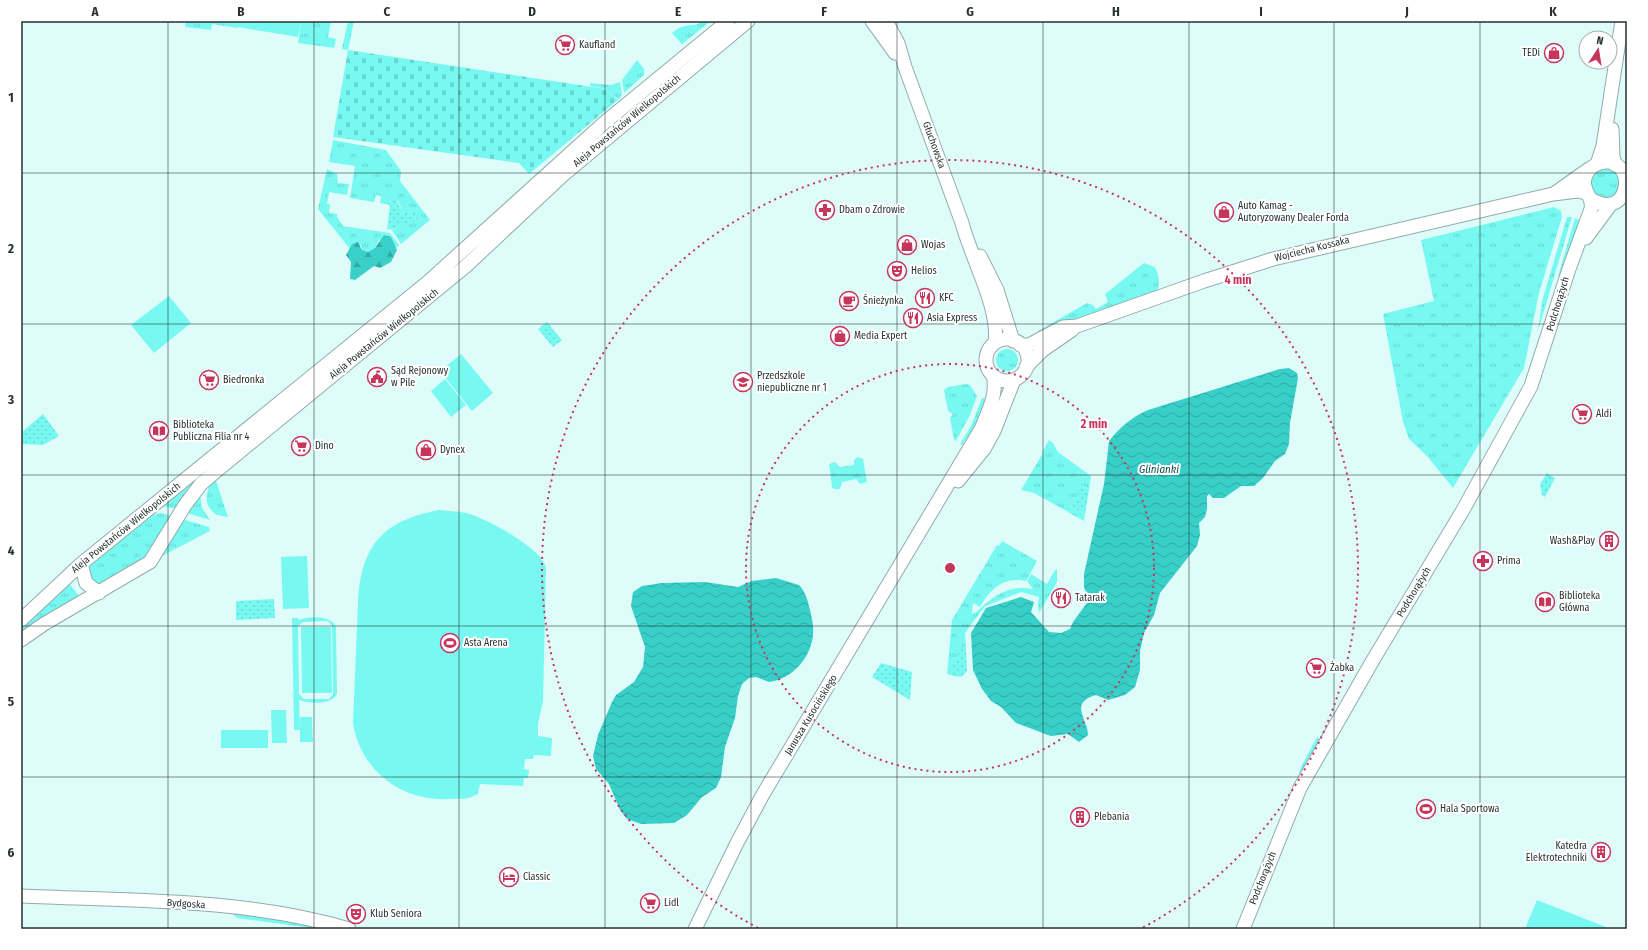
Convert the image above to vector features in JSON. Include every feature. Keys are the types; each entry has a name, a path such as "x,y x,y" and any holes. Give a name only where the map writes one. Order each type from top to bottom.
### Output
{"street":[{"name":"Aleja Powstańców Wielkopolskich","path":"21,620 81,564 428,282 604,123 728,21"},
{"name":"Aleja Powstańców Wielkopolskich","path":"21,640 44,624 150,562 184,505 202,484 215,472 466,266 563,175 748,21"},
{"name":"Głuchowska","path":"872,21 886,38 905,68"},
{"name":"Głuchowska","path":"886,21 898,43 905,68 962,223 968,245 989,297 995,323 995,343"},
{"path":"1611,100 1613,156 1621,168 1626,181 1626,188 1617,201 1611,204 1604,204 1589,196 1584,180 1594,166 1603,146 1622,21"},
{"path":"1594,166 1606,162 1621,168"},
{"name":"Wojciecha Kossaka","path":"1553,194 1594,166"},
{"name":"Wojciecha Kossaka","path":"1026,367 1043,350 1077,326 1197,283 1273,259 1553,194 1578,191 1589,196"},
{"name":"Podchorążych","path":"1242,929 1300,788 1526,398 1537,371 1569,269 1591,210 1589,196"},
{"name":"Podchorążych","path":"1576,252 1611,204"},
{"name":"Głuchowska","path":"962,223 997,290 1017,343"},
{"name":"Wojciecha Kossaka","path":"1017,343 1029,345 1063,327 1077,326"},
{"path":"1002,340 1017,343 1026,352 1026,367 1023,373 1014,380 1003,380 989,372 986,360 989,349 995,343 1002,340"},
{"name":"Janusza Kusocińskiego","path":"695,929 762,796 970,447 987,415 996,385 993,375"},
{"name":"Janusza Kusocińskiego","path":"936,506 984,449 1003,413 1014,380"},
{"path":"81,564 86,583 99,593"},
{"name":"Bydgoska","path":"21,896 183,903 230,907 298,916 349,929"}],"green space":[{"path":"186,21 238,21 237,28 212,24 211,30 185,27"},
{"path":"238,21 301,21 298,37 237,27"},
{"path":"301,21 331,21 328,37 336,39 334,48 298,43"},
{"path":"348,21 354,21 348,50 342,49"},
{"path":"703,21 711,21 682,44 672,33 681,27 695,25"},
{"path":"348,50 606,89 618,100 529,174 519,163 333,137"},
{"path":"637,60 644,69 644,75 624,93 622,80"},
{"path":"620,82 622,94 619,100 606,89 590,86 590,83 611,85"},
{"path":"333,140 386,150 401,171 400,181 430,220 401,244 392,230 395,230 397,224 415,210 403,213 398,201 390,201 390,205 380,203 381,196 376,195 374,202 350,198 355,166 329,162"},
{"path":"1605,168 1611,169 1619,177 1619,189 1611,197 1605,198 1599,197 1591,189 1590,183 1591,177 1599,169"},
{"path":"327,169 337,174 338,183 349,184 347,195 329,192 327,204 330,204 329,213 337,214 337,217 343,226 390,233 399,245 396,248 379,240 375,248 368,252 362,250 361,245 351,246 350,249 318,209"},
{"path":"391,197 395,197 403,213 415,210 419,216 414,222 402,225 400,222 395,230 387,229"},
{"path":"1554,207 1561,211 1562,217 1539,293 1524,368 1453,488 1427,456 1409,439 1403,422 1383,314 1434,301 1421,240"},
{"path":"1567,217 1572,217 1538,331 1542,301"},
{"path":"1575,218 1583,222 1557,280"},
{"path":"384,235 391,237 397,250 391,262 380,268 374,266 355,280 350,279 351,262 346,255 352,244 358,242 362,250 368,252 375,248"},
{"path":"1144,263 1155,267 1159,283 1156,293 1097,315 1061,323 1038,335 1038,331 1087,303 1093,305 1096,309 1108,302 1105,294"},
{"path":"169,296 191,323 154,353 131,325"},
{"path":"547,322 562,340 553,347 538,329"},
{"path":"1007,349 1015,352 1018,360 1015,368 1007,371 999,368 996,360 999,352"},
{"path":"461,354 493,393 472,411 440,371"},
{"path":"445,379 466,405 451,417 431,391"},
{"path":"966,384 970,385 977,396 970,415 956,441 954,440 950,418 953,414 948,411 944,390 948,387"},
{"path":"982,398 988,399 979,421 962,445 960,444 971,426"},
{"path":"43,414 59,436 43,445 22,444 23,431"},
{"path":"1049,440 1053,443 1058,452 1091,476 1089,490 1083,486 1071,507 1085,514 1084,521 1034,493 1021,490"},
{"path":"858,457 863,459 867,482 860,484 856,479 842,482 840,489 834,489 832,487 829,464 835,462 840,467 854,465 854,460"},
{"path":"208,467 210,470 177,509 162,506"},
{"path":"1547,473 1555,478 1545,497 1542,495 1540,484"},
{"path":"215,478 228,517 217,515 212,511 207,502 207,492"},
{"path":"1082,486 1089,490 1085,514 1071,507"},
{"path":"200,493 202,508 210,520 187,513"},
{"name":"Asta Arena","path":"439,510 466,513 499,527 523,542 534,551 542,559 546,567 543,701 538,724 538,736 552,738 551,756 534,755 533,759 525,759 524,769 529,770 528,778 524,778 523,786 480,784 478,794 463,799 432,799 415,795 400,789 386,780 364,755 357,740 353,723 358,601 360,581 364,564 379,538 390,529 403,521"},
{"path":"160,513 173,516 142,561 128,572 100,585 93,583 88,566 148,516"},
{"path":"182,519 209,527 210,531 158,558"},
{"path":"1002,541 1037,561 1026,581 1011,580 998,585 988,595 980,607 973,603 972,614 999,594 1021,588 1033,589 1027,581 1031,574 1047,584 1057,569 1057,582 1039,613 1039,597 1021,592 985,606 965,633 966,650 960,650 951,672 960,676 947,674 952,620 997,545 999,546"},
{"path":"307,556 309,608 283,609 281,557"},
{"path":"68,582 80,597 21,634 21,626"},
{"path":"274,599 275,618 236,620 236,601"},
{"path":"314,617 325,618 334,623 336,627 337,694 334,698 320,703 299,700 300,730 294,730 292,618 298,618 299,620","holes":["327,621 332,627 333,694 329,699 304,699 299,694 298,626 303,622"]},
{"path":"301,627 331,627 332,693 302,693"},
{"path":"960,649 966,650 967,671 962,677 950,673"},
{"path":"881,663 912,672 910,700 872,677"},
{"path":"271,710 286,710 287,743 272,743"},
{"path":"300,717 312,717 313,742 300,742"},
{"path":"221,730 268,730 268,748 221,748"},
{"path":"1317,737 1321,740 1297,781 1301,767"},
{"path":"1537,900 1611,929 1525,929"},
{"path":"233,913 272,917 312,925 312,928 237,918"}],"water":[{"name":"Glinianki","path":"1289,368 1297,373 1298,378 1290,423 1289,444 1285,454 1275,461 1263,478 1254,486 1241,486 1224,498 1213,498 1209,494 1207,496 1207,509 1205,517 1199,523 1200,535 1197,546 1160,593 1154,615 1144,633 1140,651 1140,670 1135,687 1125,695 1108,700 1096,695 1083,702 1081,707 1088,735 1079,742 1068,734 1051,736 1016,723 1001,707 991,701 982,689 973,670 971,633 986,608 1021,597 1034,602 1031,612 1049,632 1061,633 1070,629 1073,622 1089,600 1084,587 1084,574 1104,484 1109,441 1117,431 1127,423 1148,410 1280,369"},
{"path":"776,578 799,585 806,597 813,626 809,652 799,666 785,677 769,682 756,677 749,678 742,684 738,696 735,718 725,747 721,777 716,788 702,797 687,815 674,823 641,824 627,819 620,810 609,784 596,769 593,756 598,735 612,702 616,695 634,682 643,667 645,647 631,606 633,592 642,586 662,583 705,582 738,587 752,581"}],"place":[{"name":"Kaufland","path":"565,45"},
{"name":"TEDi","path":"1554,53"},
{"name":"Dbam o Zdrowie","path":"825,210"},
{"name":"Auto Kamag - Autoryzowany Dealer Forda","path":"1224,212"},
{"name":"Wojas","path":"907,245"},
{"name":"Helios","path":"897,271"},
{"name":"KFC","path":"925,298"},
{"name":"Śnieżynka","path":"849,301"},
{"name":"Asia Express","path":"913,318"},
{"name":"Media Expert","path":"840,336"},
{"name":"Sąd Rejonowy w Pile","path":"377,377"},
{"name":"Biedronka","path":"209,380"},
{"name":"Przedszkole niepubliczne nr 1","path":"743,382"},
{"name":"Aldi","path":"1582,414"},
{"name":"Biblioteka Publiczna Filia nr 4","path":"159,431"},
{"name":"Dino","path":"301,446"},
{"name":"Dynex","path":"426,450"},
{"name":"Wash&Play","path":"1609,541"},
{"name":"Prima","path":"1483,561"},
{"name":"Tatarak","path":"1061,598"},
{"name":"Biblioteka Główna","path":"1545,602"},
{"name":"Asta Arena","path":"450,643"},
{"name":"Żabka","path":"1316,668"},
{"name":"Hala Sportowa","path":"1426,809"},
{"name":"Plebania","path":"1080,817"},
{"name":"Katedra Elektrotechniki","path":"1601,852"},
{"name":"Classic","path":"509,877"},
{"name":"Lidl","path":"650,903"},
{"name":"Klub Seniora","path":"356,914"}]}
